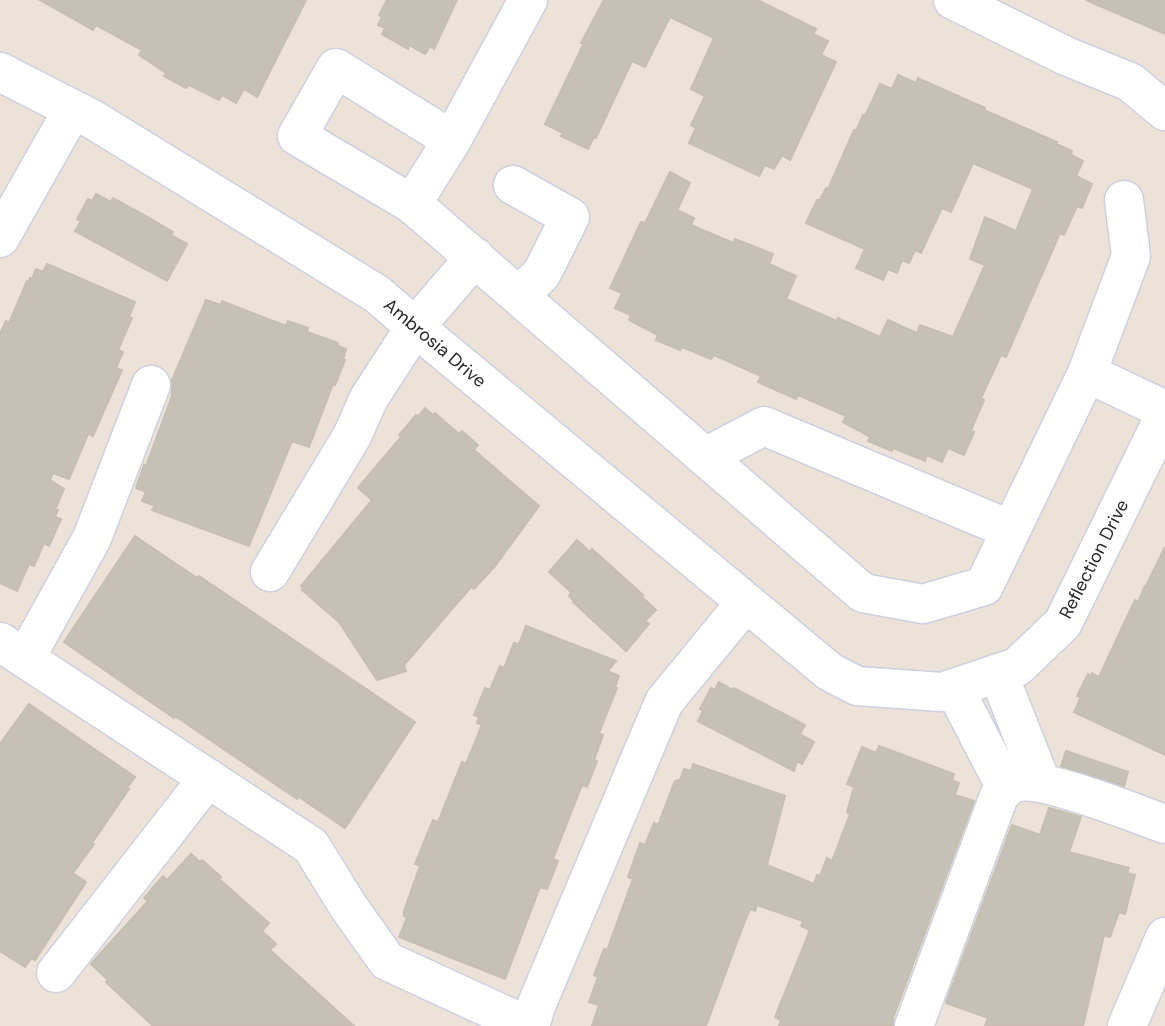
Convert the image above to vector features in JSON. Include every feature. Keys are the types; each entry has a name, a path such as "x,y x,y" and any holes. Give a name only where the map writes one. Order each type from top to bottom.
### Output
{"street":[{"path":"412,204 452,140 528,0"},
{"path":"953,0 1066,57 1130,82 1165,111"},
{"path":"452,140 336,68 297,135 412,204 863,593 923,604 984,586 1087,373 1131,256 1124,200"},
{"name":"Ambrosia Drive","path":"0,72 73,109 377,294 830,672"},
{"path":"0,238 73,109"},
{"path":"513,186 570,217 542,272 519,296"},
{"path":"270,572 352,436 369,398 415,327 475,257"},
{"path":"1087,373 1165,413"},
{"path":"151,385 92,538 13,649 311,846 348,906 387,961 529,1026 664,702 746,602"},
{"name":"Reflection Drive","path":"830,672 857,686 942,692 1017,667 1063,624 1165,413"},
{"path":"705,457 764,426 1011,530"},
{"path":"998,673 1024,785"},
{"path":"954,688 1024,785 1165,824"},
{"path":"56,974 208,778"},
{"path":"914,1026 999,796 1024,785"},
{"path":"1128,1026 1165,937"}],"building":[{"path":"40,0 306,0 257,97 244,89 236,103 222,95 219,100 189,85 186,88 164,76 166,73 139,55 142,50 96,25 93,30"},
{"path":"387,0 457,0 434,49 430,46 425,54 409,45 408,49 382,34 385,28 378,25 382,17 379,15"},
{"path":"604,0 758,0 816,29 813,34 828,41 821,55 836,62 790,160 782,155 774,169 765,165 759,176 689,143 696,128 691,125 705,96 691,89 714,38 670,17 645,67 632,61 596,138 594,137 588,149 561,136 563,133 545,124 584,43 581,43"},
{"path":"1086,0 1165,0 1165,34"},
{"path":"898,75 916,83 918,78 1057,142 1056,144 1072,151 1071,155 1083,161 1076,176 1092,184 1082,208 1077,206 1064,235 1060,233 1006,357 1001,355 981,398 984,400 964,455 948,448 942,462 927,455 925,461 868,441 870,437 843,422 846,416 798,395 796,399 758,382 761,376 714,355 711,359 656,340 658,335 629,320 631,315 615,308 622,293 610,288 641,222 645,223 670,172 690,183 677,210 694,218 691,225 733,243 735,239 773,254 769,264 796,276 786,299 880,337 888,320 917,333 920,325 953,337 985,265 970,259 985,217 1016,231 1033,189 973,163 951,212 942,208 921,253 915,250 909,263 902,260 897,273 888,269 883,280 856,268 865,249 806,223 817,200 820,200 826,188 828,189 854,130 856,131 863,115 865,116 880,84 892,89"},
{"path":"96,194 111,202 113,198 146,216 187,244 167,281 75,231 81,221 77,219 88,199 92,201"},
{"path":"47,264 135,302 129,317 132,318 118,350 123,352 116,368 122,370 93,436 88,434 69,479 53,473 50,480 64,489 55,510 58,510 55,517 61,519 49,546 44,543 34,566 29,564 17,591 0,583 0,334 6,321 9,323 27,281 32,279 36,269 43,272"},
{"path":"206,300 221,305 222,301 286,326 288,321 308,328 307,332 338,343 338,346 346,349 345,360 309,447 292,441 249,546 152,510 155,506 142,501 146,492 136,488 172,396 172,380"},
{"path":"425,408 433,415 435,413 459,434 462,431 478,445 474,450 539,506 495,566 474,589 471,587 404,665 406,671 377,680 339,622 302,590 304,589 301,586 372,500 358,488 401,437 399,435"},
{"path":"135,536 415,722 345,828 299,797 297,799 175,716 174,718 64,642"},
{"path":"577,540 590,552 592,549 656,610 645,621 649,624 626,651 573,602 569,596 571,592 549,572"},
{"path":"1165,547 1165,755 1074,712 1081,697 1077,696 1088,674 1099,677 1135,600 1138,602"},
{"path":"526,626 616,661 608,671 619,676 599,733 603,735 594,760 597,761 587,787 582,785 553,859 558,861 547,889 540,887 505,979 399,937 407,918 404,911 420,866 415,864 433,820 438,822 462,762 466,764 482,725 477,723 479,717 474,715 485,688 490,690 500,666 504,668 514,643 519,644"},
{"path":"719,682 805,725 800,734 814,742 802,764 797,761 794,771 698,721 703,711 700,709 711,688 715,690"},
{"path":"29,704 135,777 73,873 86,882 35,960 32,958 25,967 0,951 0,744"},
{"path":"879,746 954,774 952,780 959,783 955,795 974,801 893,1018 893,1026 779,1026 781,1020 775,1017 810,930 801,926 803,921 757,905 755,911 750,909 706,1026 592,1026 599,1005 589,1002 598,977 594,975 604,949 607,950 633,879 628,877 640,843 645,845 654,823 658,825 675,781 680,780 684,769 691,771 693,764 785,796 767,865 814,884 827,858 832,861 850,814 847,812 854,787 847,784 862,747 876,753"},
{"path":"1066,751 1128,772 1124,786 1061,766"},
{"path":"1049,808 1081,817 1069,852 1129,868 1127,873 1135,875 1125,914 1119,912 1110,937 1104,935 1083,1026 985,1026 988,1018 946,1003 1012,825 1040,835"},
{"path":"191,854 200,862 202,860 221,877 219,879 269,923 262,931 276,944 270,950 354,1026 153,1026 106,982 108,980 91,964 148,901 144,898 163,876 167,880"}]}
